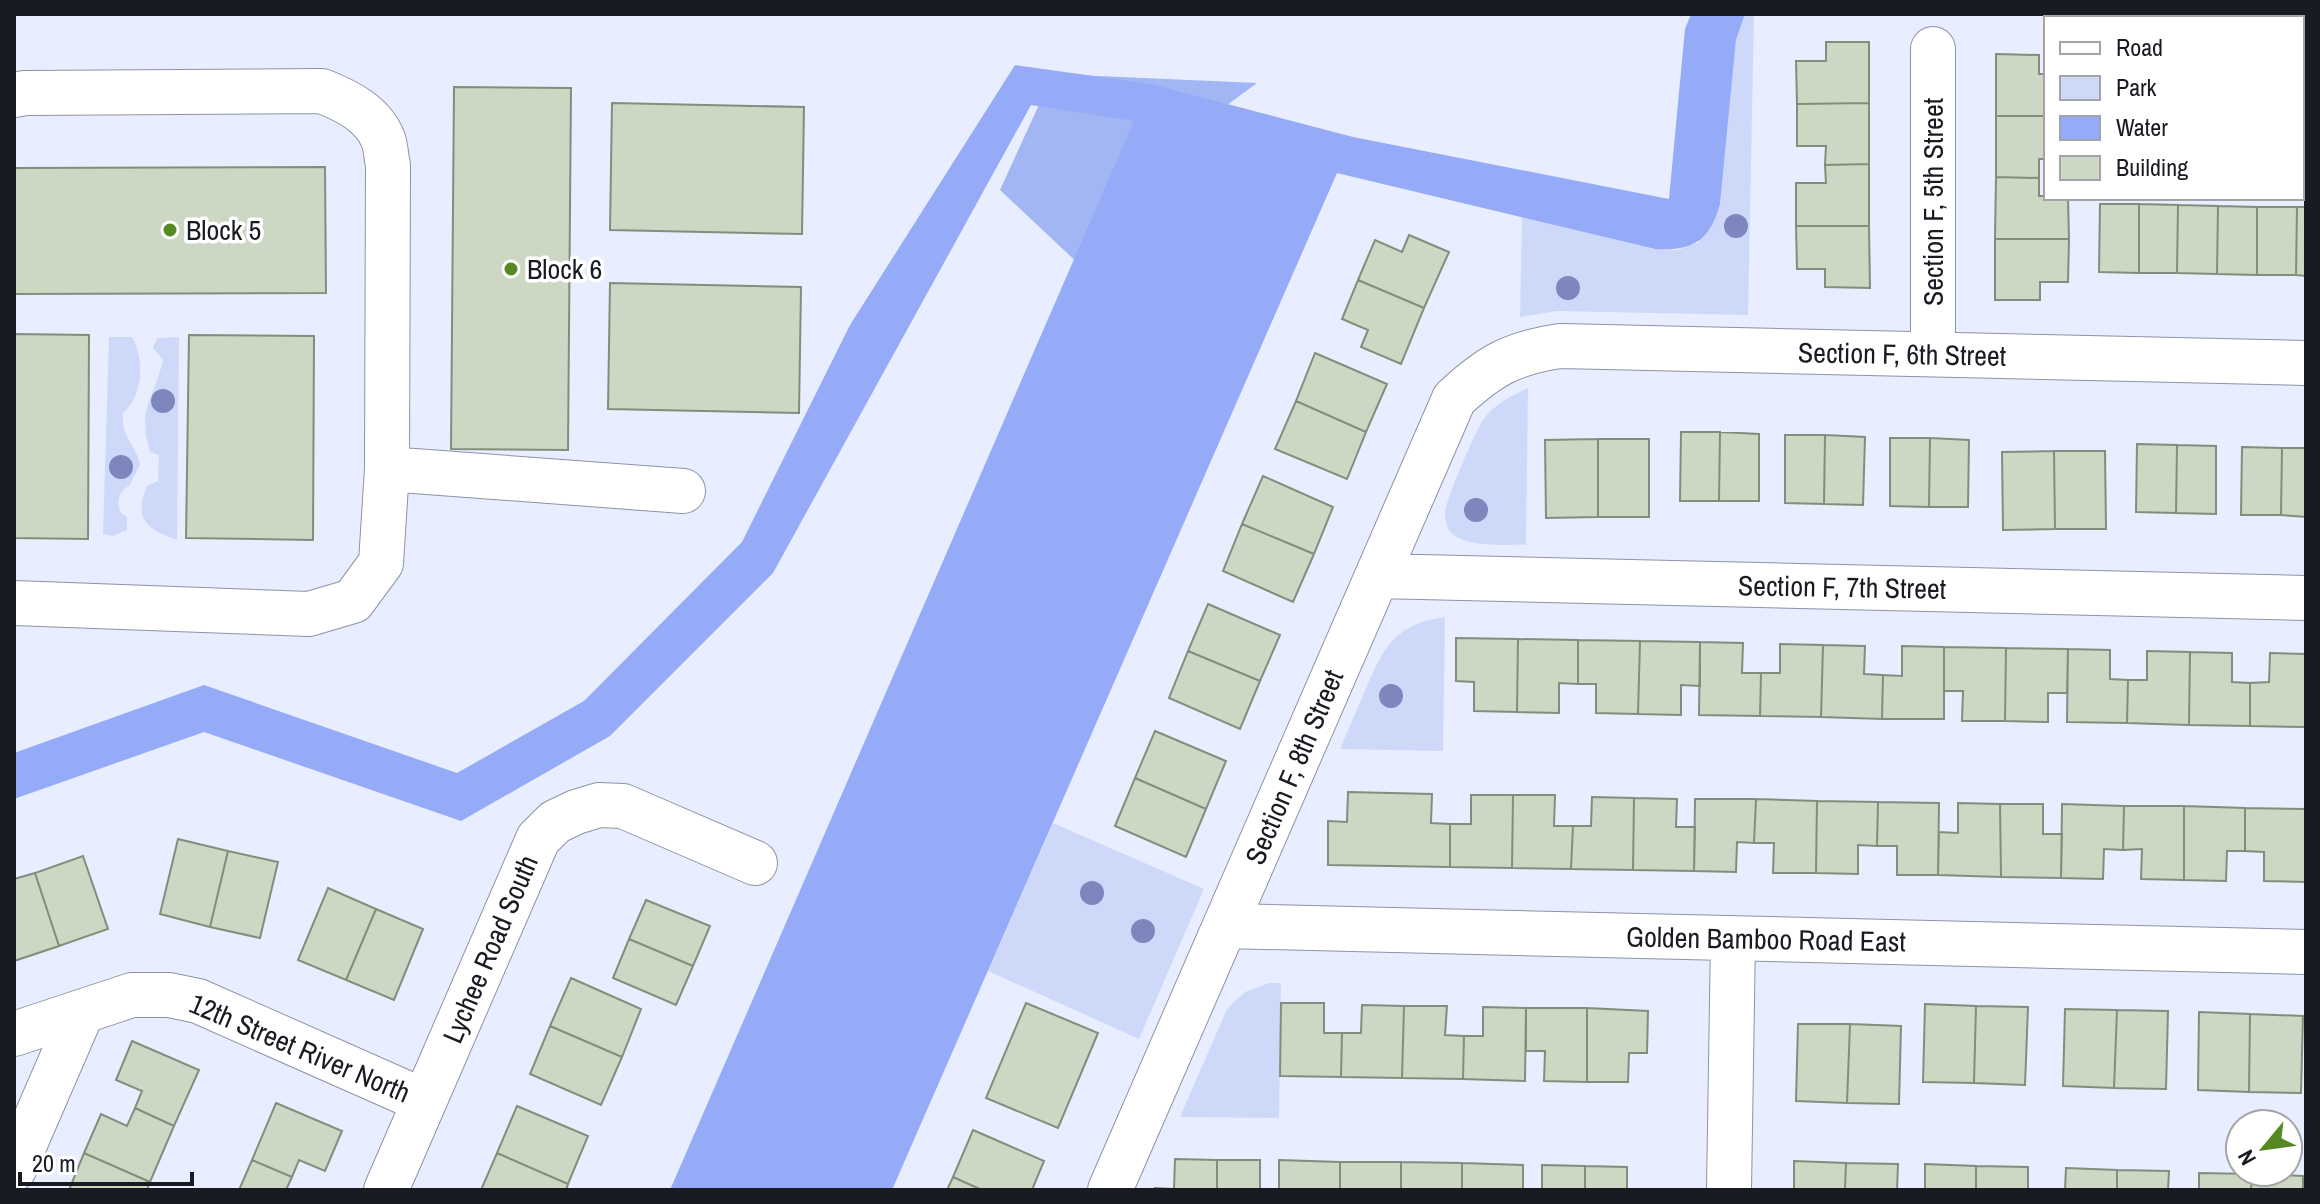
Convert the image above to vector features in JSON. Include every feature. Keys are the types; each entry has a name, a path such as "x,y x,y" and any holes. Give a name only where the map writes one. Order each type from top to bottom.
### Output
{"street":[{"name":"Section F, 5th Street","path":"1933,49 1933,354"},
{"path":"14,95 322,91 345,100 367,116 382,139 388,165 387,469 381,563 353,601 309,614 14,603"},
{"name":"Section F, 6th Street","path":"1501,362 1530,350 1560,346 2306,363"},
{"name":"Section F, 8th Street","path":"1110,1190 1454,399 1476,378 1501,362"},
{"path":"387,469 683,491"},
{"name":"Section F, 7th Street","path":"1377,576 2306,598"},
{"name":"Lychee Road South","path":"386,1190 538,839 555,822 599,805 623,806 755,863"},
{"name":"Golden Bamboo Road East","path":"1225,926 2306,952"},
{"path":"1729,1190 1733,938"},
{"name":"12th Street River North","path":"14,1034 132,995 169,995 198,1001 424,1101"},
{"path":"14,1169 82,1012"}],"green space":[{"path":"1745,14 1754,14 1748,315 1557,311 1520,317 1522,217 1654,249 1677,250 1698,243 1720,204 1736,40"},
{"path":"109,337 132,337 140,367 138,388 130,406 123,413 123,422 140,465 119,497 119,509 127,517 127,530 113,536 103,534"},
{"path":"179,337 177,540 151,527 142,515 142,507 147,486 158,481 159,455 150,452 145,425 148,404 163,360 153,348 157,338"},
{"path":"1528,388 1526,545 1474,543 1455,536 1449,530 1445,514 1479,427 1503,401"},
{"path":"1445,617 1443,751 1340,749 1387,648 1395,638 1415,625"},
{"path":"1053,823 1204,889 1139,1039 988,971"},
{"path":"1269,983 1281,983 1279,1118 1180,1117 1227,1009 1245,992"}],"shaded area":[{"path":"1053,74 1257,83 1165,151 1116,299 1000,190"}],"water":[{"path":"1691,14 1745,14 1736,40 1720,204 1711,227 1698,242 1680,248 1655,249 1337,173 892,1190 670,1190 1134,121 1031,105 773,573 610,736 461,821 204,732 14,799 14,753 204,685 457,773 584,701 742,542 850,325 1015,65 1151,84 1353,137 1669,199 1685,29"},
{"path":"2039,14 2287,16 2048,16"}],"building":[{"path":"1826,42 1869,42 1869,103 1797,104 1796,61 1826,61"},
{"path":"1996,54 2039,55 2039,74 2044,74 2044,116 1996,116"},
{"name":"Block 6","path":"454,87 571,88 568,450 451,449"},
{"name":"Block 6","path":"612,103 804,107 802,234 610,230"},
{"path":"1869,103 1869,164 1825,165 1826,146 1797,146 1797,104"},
{"path":"1996,116 2044,116 2044,159 2039,159 2039,178 1996,177"},
{"path":"1869,164 1869,226 1796,226 1796,183 1826,183 1825,165"},
{"name":"Block 5","path":"325,167 326,293 14,294 14,168"},
{"path":"1996,177 2039,178 2039,196 2044,196 2044,200 2068,200 2069,239 1995,239"},
{"path":"2100,204 2139,204 2139,273 2099,272"},
{"path":"2139,204 2178,205 2177,273 2139,273"},
{"path":"2178,205 2218,206 2217,274 2177,273"},
{"path":"2218,206 2257,207 2257,275 2217,274"},
{"path":"2257,207 2297,207 2296,275 2257,275"},
{"path":"2297,207 2306,207 2306,276 2296,275"},
{"path":"1796,226 1869,226 1870,288 1825,287 1825,269 1797,269"},
{"path":"1409,235 1449,252 1424,308 1358,280 1375,240 1402,252"},
{"path":"1995,239 2069,239 2068,282 2040,282 2040,300 1995,300"},
{"path":"1358,280 1424,308 1401,364 1361,347 1368,330 1342,319"},
{"name":"Block 6","path":"610,283 801,287 799,413 608,409"},
{"path":"14,334 89,335 88,539 14,538"},
{"path":"189,335 314,336 313,540 186,538"},
{"path":"1315,353 1387,384 1366,432 1296,401"},
{"path":"1296,401 1366,432 1347,479 1275,449"},
{"path":"1681,432 1720,432 1719,501 1680,501"},
{"path":"1720,432 1759,434 1759,501 1719,501"},
{"path":"1785,435 1825,435 1824,504 1785,503"},
{"path":"1825,435 1865,437 1863,505 1824,504"},
{"path":"1890,438 1930,438 1929,507 1890,506"},
{"path":"1930,438 1969,440 1968,507 1929,507"},
{"path":"1598,439 1649,439 1649,517 1598,517"},
{"path":"1598,439 1598,517 1546,518 1545,440"},
{"path":"2137,444 2177,445 2176,513 2136,512"},
{"path":"2177,445 2216,446 2216,514 2176,513"},
{"path":"2242,447 2282,448 2281,515 2241,515"},
{"path":"2282,448 2306,448 2306,517 2281,515"},
{"path":"2054,451 2105,451 2106,529 2055,529"},
{"path":"2054,451 2055,529 2003,530 2002,452"},
{"path":"1263,476 1333,507 1314,554 1242,524"},
{"path":"1242,524 1314,554 1293,602 1223,571"},
{"path":"1208,604 1280,635 1260,681 1188,651"},
{"path":"1456,638 1518,639 1517,712 1474,711 1474,682 1456,681"},
{"path":"1518,639 1578,640 1578,684 1559,683 1559,713 1517,712"},
{"path":"1578,640 1640,641 1638,714 1596,713 1596,684 1578,684"},
{"path":"1640,641 1700,642 1700,686 1681,685 1681,715 1638,714"},
{"path":"1700,642 1743,643 1742,673 1761,673 1760,716 1699,715"},
{"path":"1780,644 1823,645 1821,717 1760,716 1761,673 1780,673"},
{"path":"1823,645 1865,646 1864,674 1883,675 1882,719 1821,717"},
{"path":"1902,646 1944,647 1944,719 1882,719 1883,675 1902,676"},
{"path":"1944,647 2006,648 2005,721 1962,721 1963,691 1944,691"},
{"path":"2006,648 2068,649 2067,693 2048,693 2048,722 2005,721"},
{"path":"2068,649 2110,650 2110,679 2128,680 2127,723 2067,722"},
{"path":"1188,651 1260,681 1240,729 1169,698"},
{"path":"2147,651 2190,652 2189,725 2127,723 2128,680 2147,680"},
{"path":"2190,652 2232,653 2232,682 2250,683 2250,726 2189,725"},
{"path":"2270,653 2306,654 2306,727 2250,726 2250,683 2269,682"},
{"path":"1155,731 1226,761 1206,809 1135,778"},
{"path":"1135,778 1206,809 1186,857 1115,826"},
{"path":"1348,792 1432,794 1431,823 1450,824 1450,867 1328,865 1328,821 1347,822"},
{"path":"1471,795 1513,795 1512,868 1450,867 1450,824 1471,824"},
{"path":"1513,795 1555,795 1554,826 1573,826 1571,869 1512,868"},
{"path":"1592,797 1634,798 1633,870 1571,869 1573,826 1591,826"},
{"path":"1634,798 1677,799 1676,827 1695,827 1694,871 1633,870"},
{"path":"1695,799 1756,799 1754,843 1737,842 1736,872 1694,871"},
{"path":"1756,799 1817,801 1816,873 1773,873 1774,843 1754,843"},
{"path":"1817,801 1878,802 1877,846 1858,845 1858,874 1816,873"},
{"path":"1878,802 1939,803 1938,875 1897,875 1897,846 1877,846"},
{"path":"1958,803 2000,804 2001,877 1938,875 1939,832 1958,833"},
{"path":"2000,804 2043,804 2043,834 2062,834 2061,878 2001,877"},
{"path":"2062,804 2124,806 2123,850 2104,849 2103,879 2061,878"},
{"path":"2124,806 2184,806 2184,880 2141,879 2142,849 2123,850"},
{"path":"2184,806 2245,808 2245,851 2227,851 2226,881 2184,880"},
{"path":"2245,808 2306,809 2306,882 2264,881 2264,852 2245,851"},
{"path":"178,839 228,851 210,927 160,914"},
{"path":"228,851 278,862 260,938 210,927"},
{"path":"83,856 108,929 59,946 35,873"},
{"path":"35,873 59,946 14,961 14,879"},
{"path":"328,888 376,909 346,980 298,960"},
{"path":"646,900 710,926 693,966 629,939"},
{"path":"376,909 423,929 394,1000 346,980"},
{"path":"629,939 693,966 676,1005 613,978"},
{"path":"571,978 641,1009 622,1057 550,1026"},
{"path":"1026,1003 1098,1033 1058,1128 986,1098"},
{"path":"1281,1003 1324,1003 1324,1033 1342,1033 1341,1077 1280,1076"},
{"path":"1925,1004 1976,1006 1974,1083 1923,1082"},
{"path":"1362,1005 1404,1006 1402,1078 1341,1077 1342,1033 1361,1033"},
{"path":"1404,1006 1447,1006 1445,1035 1464,1036 1463,1079 1402,1078"},
{"path":"1976,1006 2028,1007 2025,1085 1974,1083"},
{"path":"1483,1007 1526,1008 1525,1081 1463,1079 1464,1036 1483,1036"},
{"path":"1526,1008 1587,1008 1587,1082 1544,1081 1545,1051 1526,1051"},
{"path":"1587,1008 1648,1011 1647,1053 1629,1053 1628,1082 1587,1082"},
{"path":"2065,1009 2117,1010 2114,1088 2063,1086"},
{"path":"2117,1010 2168,1011 2166,1089 2114,1088"},
{"path":"2199,1012 2250,1014 2249,1092 2198,1090"},
{"path":"2250,1014 2303,1016 2301,1093 2249,1092"},
{"path":"1798,1024 1850,1024 1847,1103 1796,1101"},
{"path":"1850,1024 1901,1026 1899,1104 1847,1103"},
{"path":"550,1026 622,1057 601,1105 530,1074"},
{"path":"132,1041 199,1070 174,1126 135,1108 142,1091 116,1080"},
{"path":"276,1103 342,1131 325,1171 299,1160 292,1177 252,1160"},
{"path":"517,1106 588,1136 568,1184 497,1153"},
{"path":"135,1108 174,1126 150,1182 84,1153 101,1114 127,1126"},
{"path":"973,1130 1044,1161 1032,1190 982,1190 953,1177"},
{"path":"84,1153 150,1182 147,1190 69,1190"},
{"path":"497,1153 568,1184 566,1190 481,1190"},
{"path":"1175,1159 1217,1160 1217,1190 1155,1190 1174,1189"},
{"path":"252,1160 292,1177 286,1190 239,1190"},
{"path":"1217,1160 1260,1160 1260,1190 1217,1190"},
{"path":"1279,1160 1340,1162 1340,1190 1279,1190"},
{"path":"1794,1161 1846,1163 1845,1190 1794,1190"},
{"path":"1340,1162 1401,1162 1401,1190 1340,1190"},
{"path":"1401,1162 1462,1163 1462,1190 1401,1190"},
{"path":"1462,1163 1523,1165 1523,1190 1462,1190"},
{"path":"1846,1163 1898,1164 1897,1190 1845,1190"},
{"path":"1925,1164 1976,1166 1976,1190 1925,1190"},
{"path":"1542,1165 1585,1166 1585,1190 1542,1190"},
{"path":"1585,1166 1627,1167 1627,1190 1585,1190"},
{"path":"1976,1166 2028,1167 2028,1190 1976,1190"},
{"path":"2066,1168 2117,1170 2117,1190 2065,1190"},
{"path":"2117,1170 2169,1171 2168,1190 2117,1190"},
{"path":"2199,1173 2224,1173 2224,1188 2251,1188 2251,1190 2199,1190"},
{"path":"953,1177 982,1190 947,1190"},
{"path":"2251,1188 2303,1188 2303,1190"}],"place":[{"name":"Block 5","path":"170,230"},
{"name":"Block 6","path":"511,269"}]}
